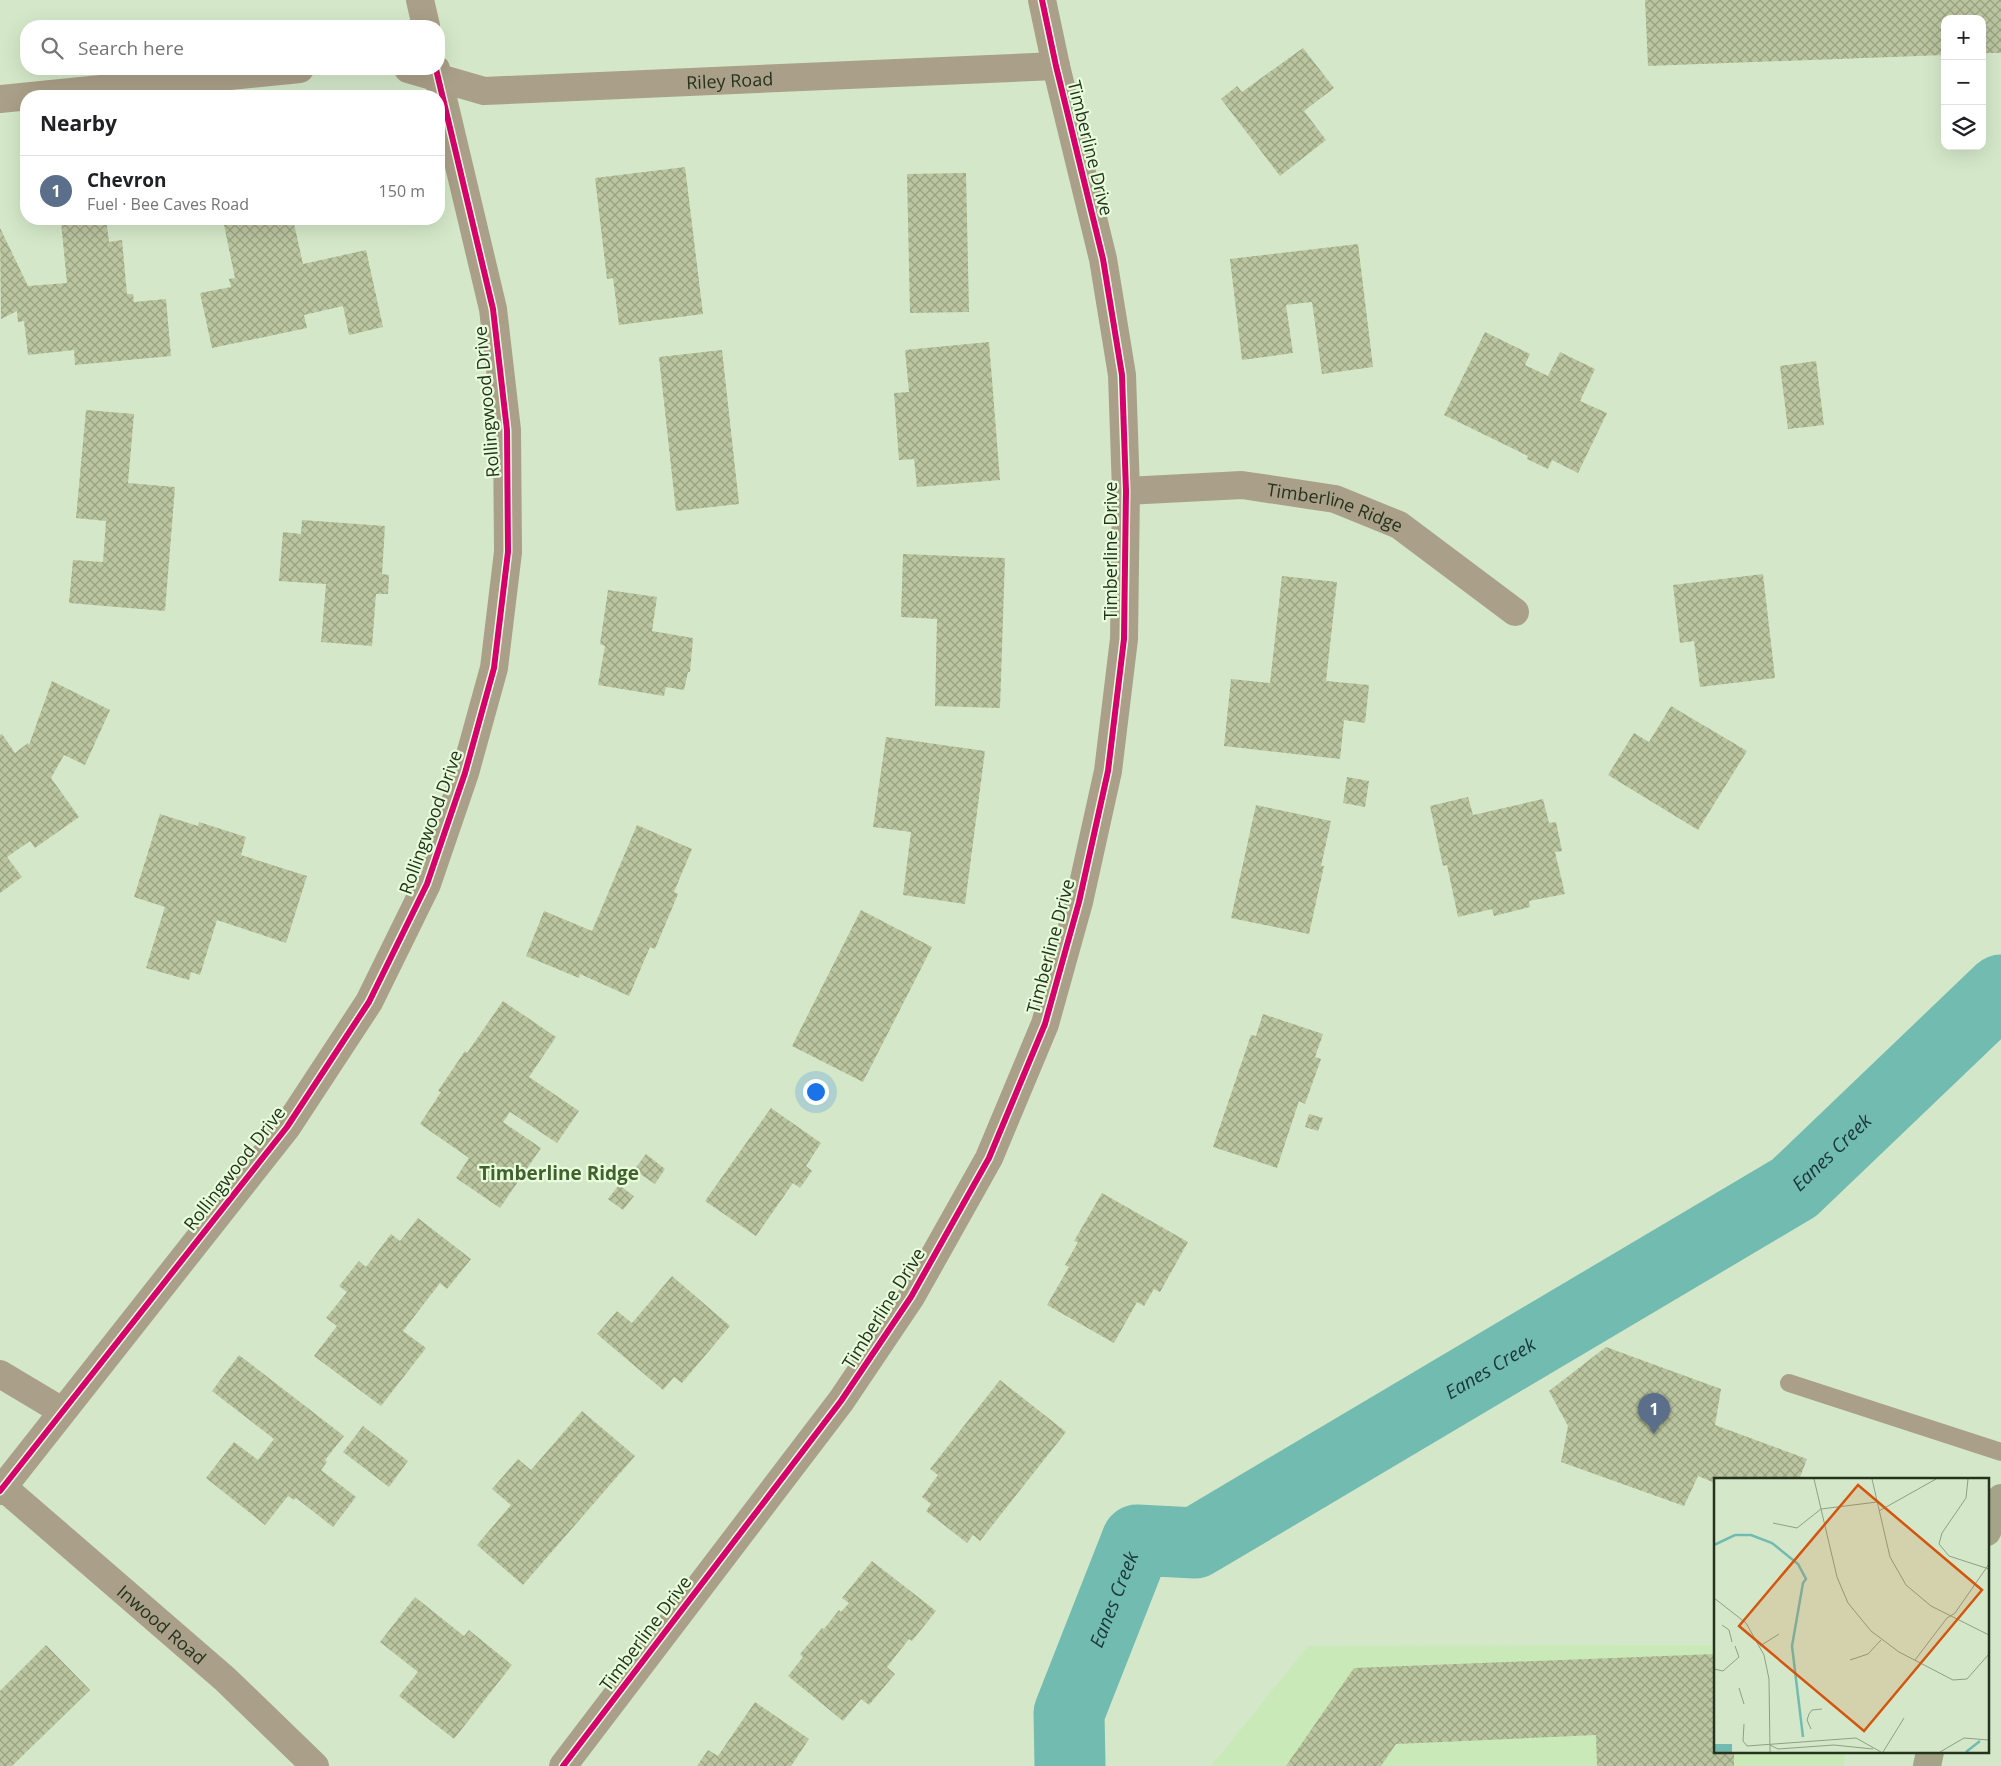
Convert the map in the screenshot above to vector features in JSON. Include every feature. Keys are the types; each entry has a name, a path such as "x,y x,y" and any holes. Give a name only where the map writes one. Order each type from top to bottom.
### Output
{"main road":[{"path":"1988,1530 2001,1498"}],"street":[{"path":"420,0 425,20"},
{"name":"Timberline Drive","path":"563,1766 841,1401 911,1296 989,1158 1045,1024 1079,902 1108,771 1124,639 1126,491 1122,375 1105,269 1042,0"},
{"name":"Riley Road","path":"443,75 484,92 1056,66"},
{"path":"90,90 240,75"},
{"name":"Rollingwood Drive","path":"438,75 442,90"},
{"path":"0,99 20,97"},
{"name":"Rollingwood Drive","path":"2,1489 287,1127 369,1002 427,884 465,773 494,668 508,552 507,430 493,309 445,103"},
{"name":"Timberline Ridge","path":"1126,491 1242,485 1335,499 1399,525 1515,612"},
{"path":"0,1374 62,1411"},
{"name":"Inwood Road","path":"2,1489 225,1679 315,1766"}],"lane":[{"path":"1788,1383 2001,1452"}],"shaded area":[{"path":"1714,1645 1714,1754 1845,1754 1844,1766 1211,1766 1308,1646"}],"building":[{"path":"1645,0 2001,0 2001,53 1986,53 1986,15 1941,15 1941,55 1648,66"},
{"path":"1303,48 1334,88 1304,111 1326,140 1280,176 1221,99 1237,86 1242,92"},
{"path":"685,167 703,314 619,325 613,278 607,279 595,178"},
{"path":"966,173 969,312 910,313 907,174"},
{"path":"61,225 107,225 109,242 122,240 127,294 133,294 134,302 166,299 171,356 75,365 74,350 28,355 24,321 18,322 17,311 1,319 0,228 28,286 67,283"},
{"path":"224,225 294,225 303,264 366,250 383,327 349,335 343,306 304,315 307,328 212,348 200,293 231,287 229,279 235,278"},
{"path":"1358,244 1373,367 1322,374 1312,302 1286,305 1293,353 1242,360 1230,259"},
{"path":"1485,332 1530,354 1525,365 1548,376 1560,352 1595,369 1580,401 1607,413 1578,473 1552,460 1548,469 1527,459 1528,456 1444,415"},
{"path":"989,342 1000,480 917,487 914,459 899,460 894,393 909,392 905,350"},
{"path":"722,350 739,504 676,511 659,357"},
{"path":"1816,361 1824,425 1788,429 1780,366"},
{"path":"86,410 134,414 128,483 175,487 165,611 69,603 73,560 103,562 106,521 76,518"},
{"path":"302,520 385,526 382,574 389,575 388,594 376,594 372,646 321,642 326,584 279,581 283,532 301,534"},
{"path":"903,554 1005,558 1000,708 935,706 937,619 901,617"},
{"path":"1763,574 1775,678 1700,687 1694,641 1680,643 1673,585"},
{"path":"1282,576 1337,582 1326,681 1369,685 1365,723 1344,720 1340,759 1224,746 1231,679 1270,683"},
{"path":"608,590 657,597 652,631 693,638 690,672 688,672 684,690 666,687 664,696 598,685 605,646 600,644"},
{"path":"52,681 110,710 85,765 64,755 51,778 79,817 35,848 30,841 7,857 22,877 0,893 0,735 2,734 15,753 28,743 29,745"},
{"path":"1671,706 1747,751 1698,830 1608,775 1634,733 1649,742"},
{"path":"886,737 985,751 965,904 903,895 911,832 873,827"},
{"path":"1347,777 1369,781 1365,807 1343,803"},
{"path":"1468,797 1473,815 1543,799 1549,823 1556,822 1562,851 1555,852 1565,894 1529,901 1530,907 1494,916 1492,909 1458,917 1447,865 1443,866 1430,806"},
{"path":"1256,805 1331,821 1321,866 1324,866 1309,934 1231,918"},
{"path":"160,814 198,826 199,822 246,837 241,855 307,876 286,943 217,920 200,975 191,972 189,980 146,968 165,907 134,897"},
{"path":"637,825 692,849 674,892 678,894 655,949 650,947 629,996 580,974 579,978 526,956 544,911 592,931"},
{"path":"861,910 932,947 863,1082 792,1046"},
{"path":"503,1001 556,1037 529,1077 579,1111 557,1143 510,1112 503,1122 541,1148 500,1208 456,1178 469,1158 420,1124 441,1092 438,1091 465,1051 467,1053"},
{"path":"1263,1014 1323,1034 1315,1057 1321,1059 1305,1104 1299,1101 1277,1168 1213,1147 1251,1035 1256,1036"},
{"path":"771,1108 821,1143 806,1166 812,1171 800,1188 793,1183 756,1236 705,1201"},
{"path":"1309,1114 1323,1118 1318,1131 1305,1127"},
{"path":"646,1154 665,1169 655,1184 634,1170"},
{"path":"619,1185 634,1196 623,1210 608,1199"},
{"path":"1102,1193 1188,1242 1160,1292 1154,1289 1144,1306 1137,1302 1114,1343 1047,1305 1069,1267 1065,1265 1078,1242 1074,1241"},
{"path":"418,1218 471,1259 447,1289 440,1283 403,1331 426,1348 381,1406 314,1356 337,1326 326,1318 347,1292 339,1286 359,1261 366,1267 391,1234 400,1241"},
{"path":"672,1276 730,1326 682,1383 674,1377 663,1390 597,1334 617,1311 632,1323"},
{"path":"1606,1347 1721,1389 1715,1425 1807,1459 1800,1478 1714,1478 1714,1483 1698,1476 1684,1506 1561,1462 1568,1426 1549,1391"},
{"path":"239,1355 344,1436 325,1460 327,1462 321,1470 356,1497 333,1527 296,1498 294,1500 288,1496 265,1525 206,1478 234,1442 258,1460 274,1439 212,1391"},
{"path":"1000,1380 1066,1432 980,1541 973,1535 967,1543 926,1511 931,1504 922,1497 938,1475 930,1469"},
{"path":"582,1411 635,1456 523,1585 477,1545 511,1505 492,1489 518,1459 531,1470"},
{"path":"363,1426 408,1461 389,1487 343,1452"},
{"path":"872,1561 936,1611 912,1641 909,1639 887,1667 895,1674 869,1705 861,1699 843,1721 788,1676 803,1657 800,1654 839,1610 841,1612 849,1603 842,1598"},
{"path":"415,1597 464,1636 469,1630 512,1665 454,1739 399,1696 418,1672 380,1642"},
{"path":"46,1645 90,1690 12,1766 0,1766 0,1691"},
{"path":"1714,1654 1714,1754 1734,1754 1734,1766 1597,1766 1596,1735 1396,1744 1381,1766 1286,1766 1354,1668"},
{"path":"755,1702 809,1739 791,1766 697,1766 708,1750 718,1756"}],"waterway":[{"name":"Eanes Creek","path":"1070,1766 1069,1713 1137,1540 1195,1543 1794,1188 2001,990"}],"cycle path":[{"path":"563,1766 841,1401 911,1297 989,1158 1045,1024 1079,902 1108,771 1124,639 1126,491 1122,375 1103,259 1056,66 1042,0"},
{"path":"437,75 441,90"},
{"path":"0,1491 287,1127 369,1002 427,884 465,773 494,668 508,552 507,430 493,309 445,107"}],"place":[{"name":"Chevron","path":"1654,1434"}],"district":[{"name":"Timberline Ridge","path":"559,1173"}]}
